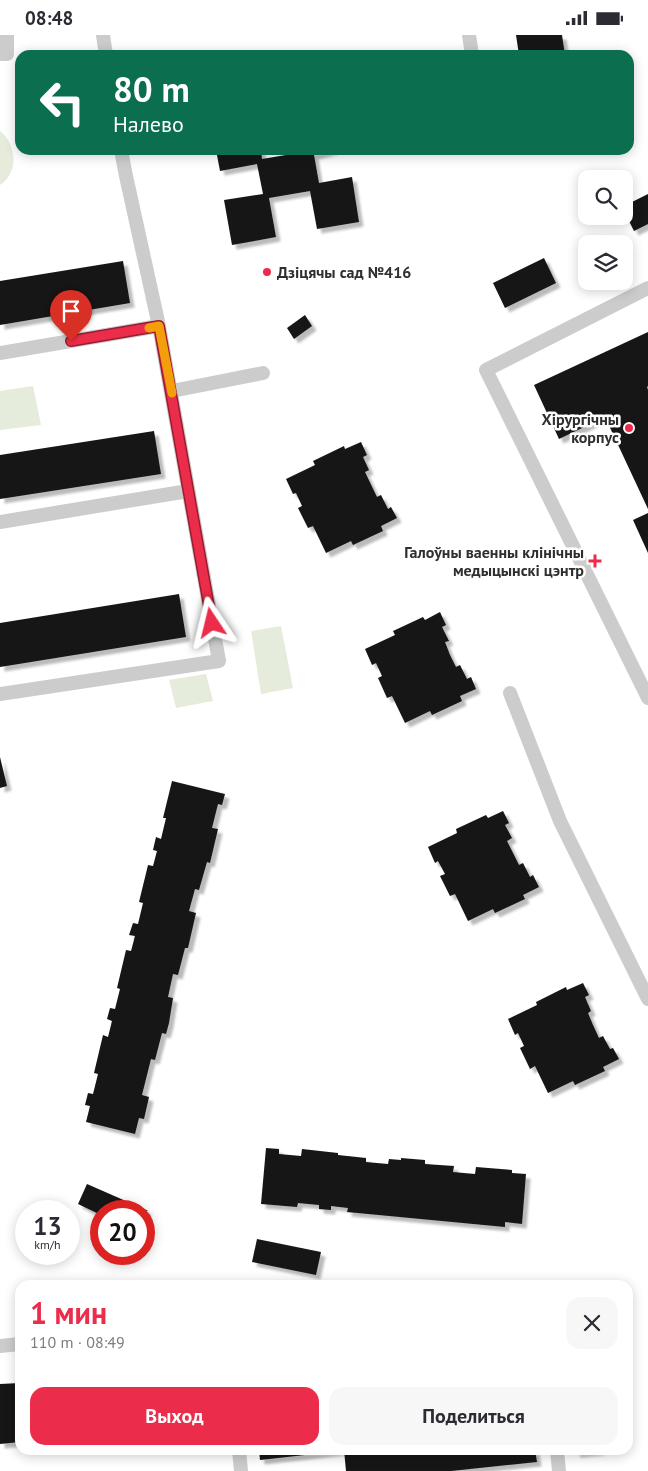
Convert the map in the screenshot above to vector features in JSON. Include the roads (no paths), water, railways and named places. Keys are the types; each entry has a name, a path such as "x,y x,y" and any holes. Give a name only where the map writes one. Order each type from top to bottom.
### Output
{"lane":[{"path":"0,54 7,54 7,35"},
{"path":"103,35 105,50"},
{"path":"469,35 471,50"},
{"path":"0,694 219,661 172,391 123,155"},
{"path":"648,288 486,370 648,698"},
{"path":"0,353 159,326"},
{"path":"172,391 263,373"},
{"path":"0,522 188,491"},
{"path":"510,693 560,821 648,999"},
{"path":"0,1346 15,1344"},
{"path":"240,1455 242,1471"},
{"path":"558,1455 560,1471"}],"place":[{"name":"Дзіцячы сад №416","path":"267,272"},
{"name":"Хірургічны корпус","path":"629,428"},
{"name":"Галоўны ваенны клінічны медыцынскі цэнтр","path":"595,561"}]}
